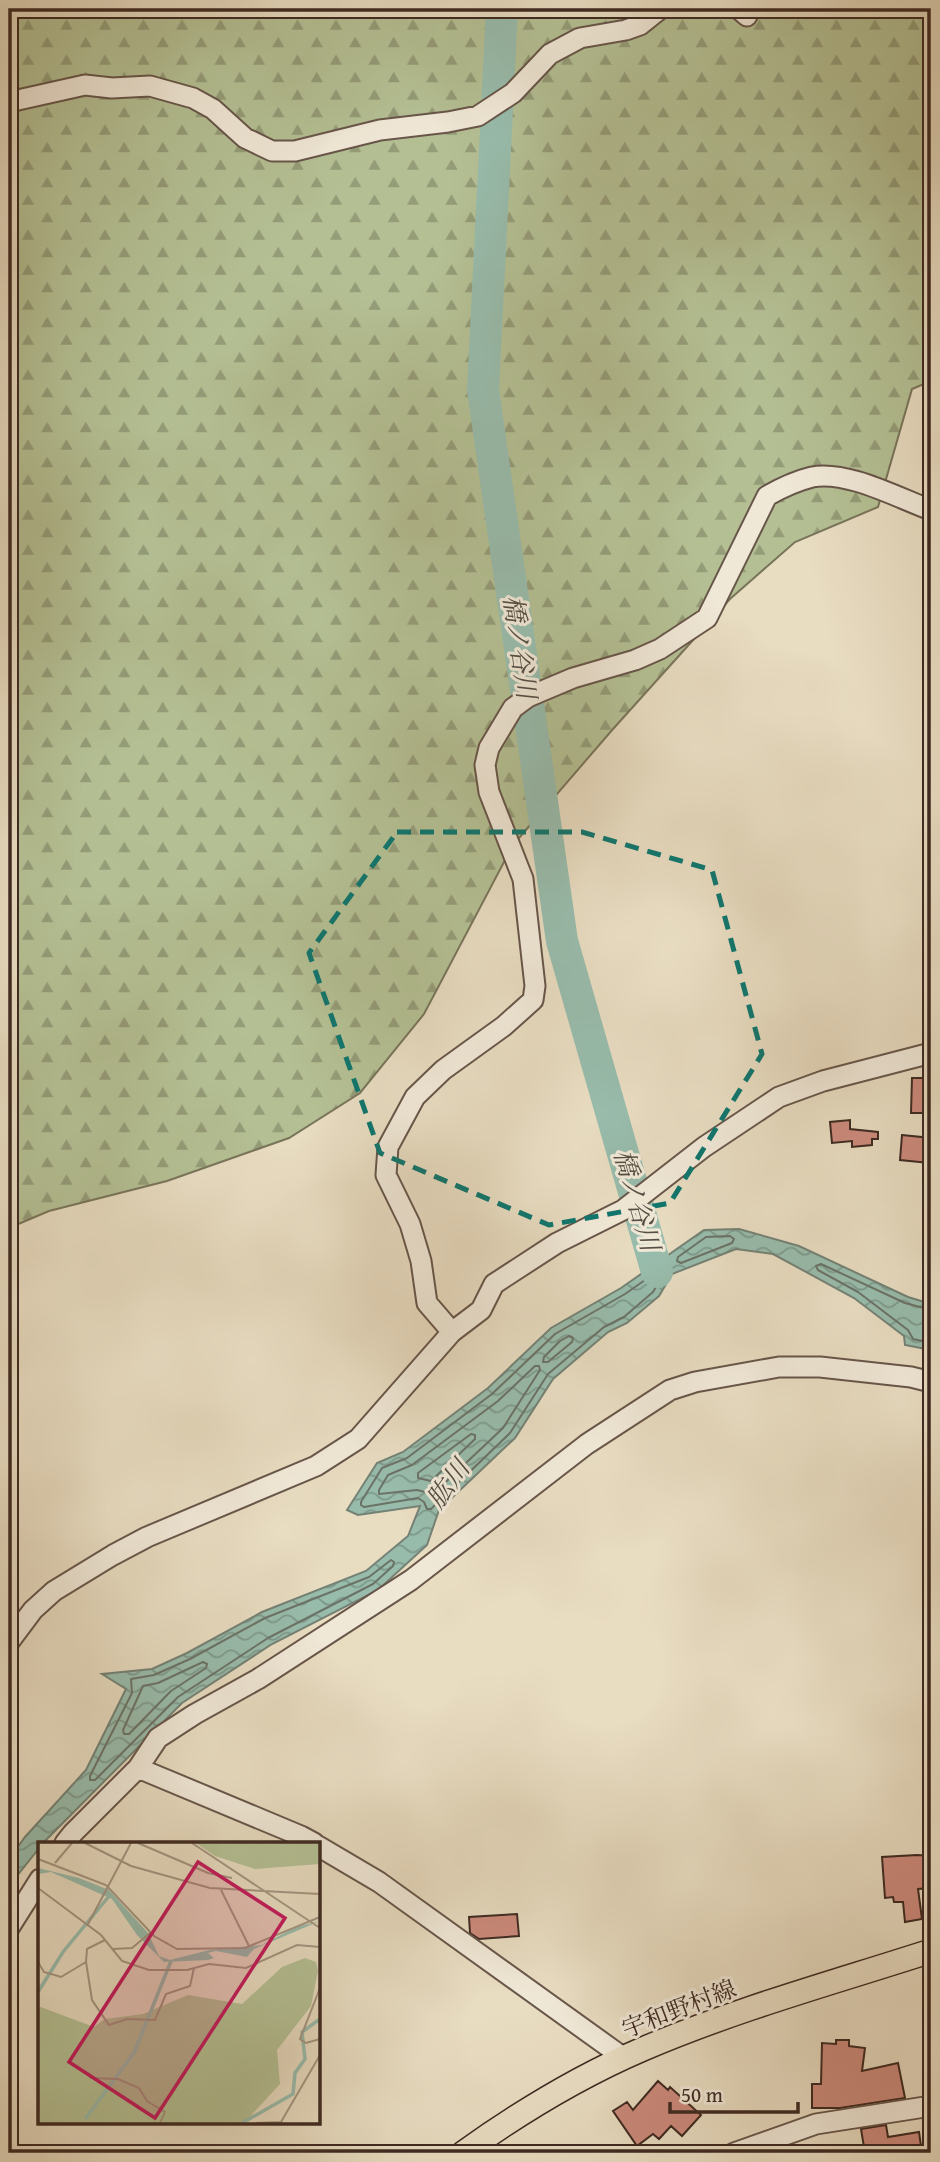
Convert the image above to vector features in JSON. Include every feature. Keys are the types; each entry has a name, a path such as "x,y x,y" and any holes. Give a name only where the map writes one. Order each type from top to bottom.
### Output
{"main road":[{"name":"宇和野村線","path":"463,2153 509,2120 624,2058 722,2019 931,1951"}],"street":[{"path":"9,102 85,85 112,88 150,86 193,98 213,109 245,138 272,150 295,151 380,130 478,116 513,93 550,54 580,38 626,30 640,24 660,9"},
{"path":"452,1332 427,1303 421,1261 410,1224 386,1175 388,1147 415,1097 443,1070 504,1026 533,1000 535,986 523,879 489,792 485,765 489,748 513,708 528,697 660,649 707,618 767,496 785,486 813,477 842,477 931,510"},
{"path":"9,1642 33,1610 54,1591 113,1555 147,1536 316,1466 358,1439 452,1332 481,1310 494,1284 557,1243 623,1210 704,1147 779,1097 931,1053"},
{"path":"66,1842 138,1768 158,1738 258,1679 411,1580 587,1444 670,1390 695,1382 779,1367 820,1367 911,1377 931,1382"},
{"path":"138,1768 312,1842"},
{"path":"320,1847 379,1882 624,2058"},
{"path":"9,1928 38,1882"},
{"path":"734,2153 816,2124 931,2106"}],"highlighted area":[{"path":"397,832 582,832 712,870 762,1054 670,1203 549,1225 380,1153 309,953"}],"green space":[{"path":"9,9 931,9 931,381 912,389 878,507 795,542 730,599 613,729 513,845 424,1014 360,1093 289,1138 167,1181 49,1211 9,1228"}],"water":[{"name":"肱川","path":"739,1229 799,1246 908,1297 931,1304 931,1350 905,1345 904,1336 854,1298 773,1254 736,1249 672,1274 659,1296 627,1323 608,1332 553,1379 515,1438 439,1510 427,1545 378,1590 272,1644 182,1703 44,1842 38,1842 38,1850 9,1886 9,1859 25,1837 86,1770 126,1689 102,1674 152,1669 262,1612 366,1571 408,1536 420,1506 358,1515 347,1510 377,1463 403,1452 488,1388 551,1328 621,1288 704,1230"}],"building":[{"path":"912,1078 931,1078 931,1113 911,1113"},
{"path":"850,1120 850,1129 878,1132 878,1139 872,1139 872,1145 852,1147 852,1141 832,1143 830,1122"},
{"path":"902,1135 931,1138 929,1163 900,1160"},
{"path":"930,1856 931,1888 918,1889 922,1919 905,1922 903,1902 894,1902 893,1897 885,1898 882,1857"},
{"path":"517,1914 519,1936 479,1939 470,1933 469,1917"},
{"path":"836,2040 849,2040 849,2046 865,2048 862,2071 898,2063 905,2098 840,2108 812,2108 812,2084 821,2084 822,2043 836,2044"},
{"path":"658,2081 668,2090 670,2087 701,2115 682,2136 671,2126 659,2139 653,2134 637,2146 613,2111 627,2102 633,2110"},
{"path":"886,2125 888,2137 919,2132 922,2153 865,2153 861,2129"}],"waterway":[{"name":"橋ノ谷川","path":"502,9 483,390 562,941 657,1272"}]}
